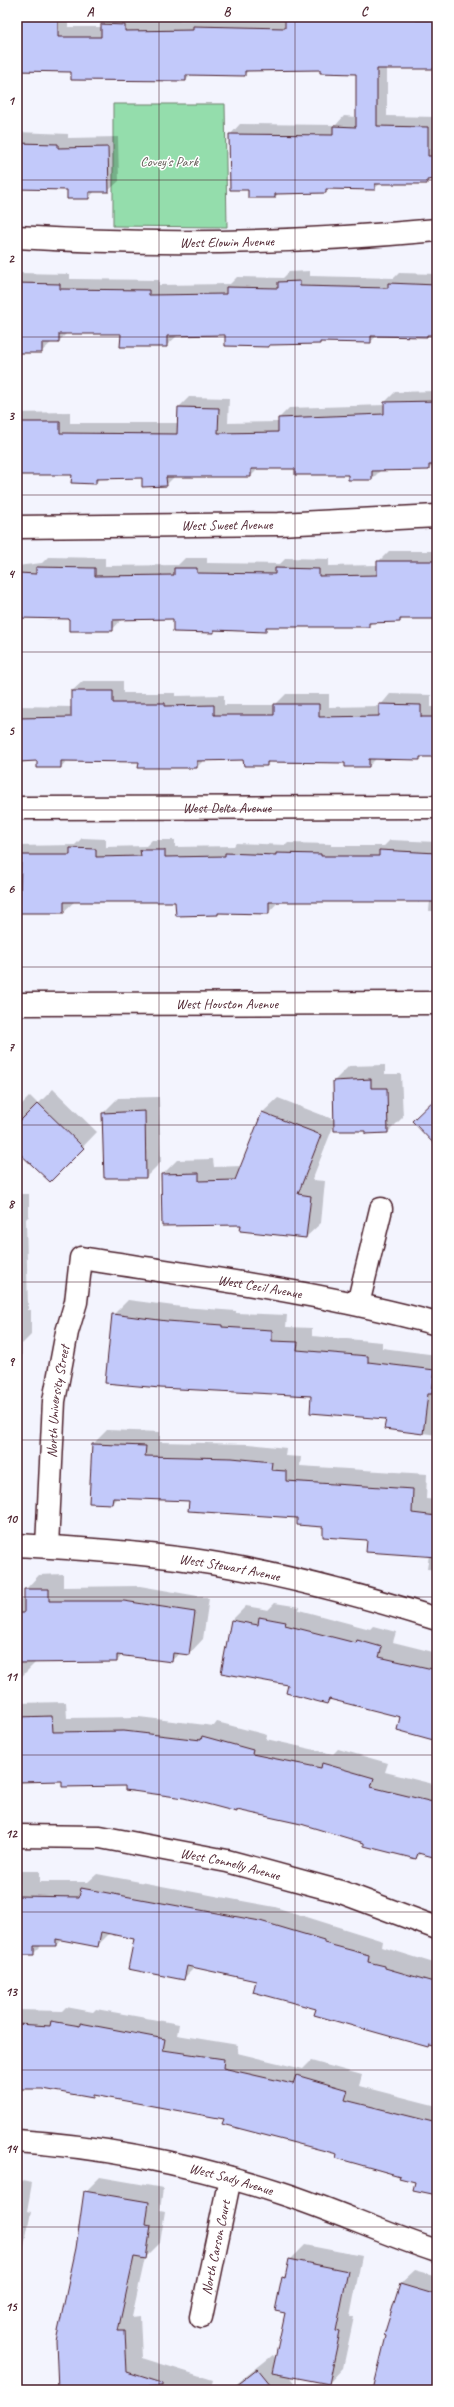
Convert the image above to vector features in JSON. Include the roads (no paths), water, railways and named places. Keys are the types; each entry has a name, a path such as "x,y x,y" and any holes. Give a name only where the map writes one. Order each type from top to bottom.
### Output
{"street":[{"name":"West Elowin Avenue","path":"17,238 146,243 236,243 343,238 437,230"},
{"name":"West Sweet Avenue","path":"17,526 248,525 437,516"},
{"name":"West Delta Avenue","path":"17,808 437,807"},
{"name":"West Houston Avenue","path":"17,1004 437,1003"},
{"path":"358,1304 381,1209"},
{"name":"West Cecil Avenue","path":"81,1258 259,1285 358,1304 437,1324"},
{"name":"North University Street","path":"47,1546 54,1401 67,1332 76,1302 81,1258"},
{"name":"West Stewart Avenue","path":"17,1545 120,1551 193,1560 282,1577 369,1598 437,1619"},
{"name":"West Connelly Avenue","path":"17,1836 100,1838 227,1861 341,1892 437,1928"},
{"name":"West Sady Avenue","path":"17,2141 65,2144 129,2154 230,2178 281,2193 437,2250"},
{"name":"North Carson Court","path":"201,2317 230,2178"}],"park label":[{"name":"Covey's Park","path":"169,161"}]}
